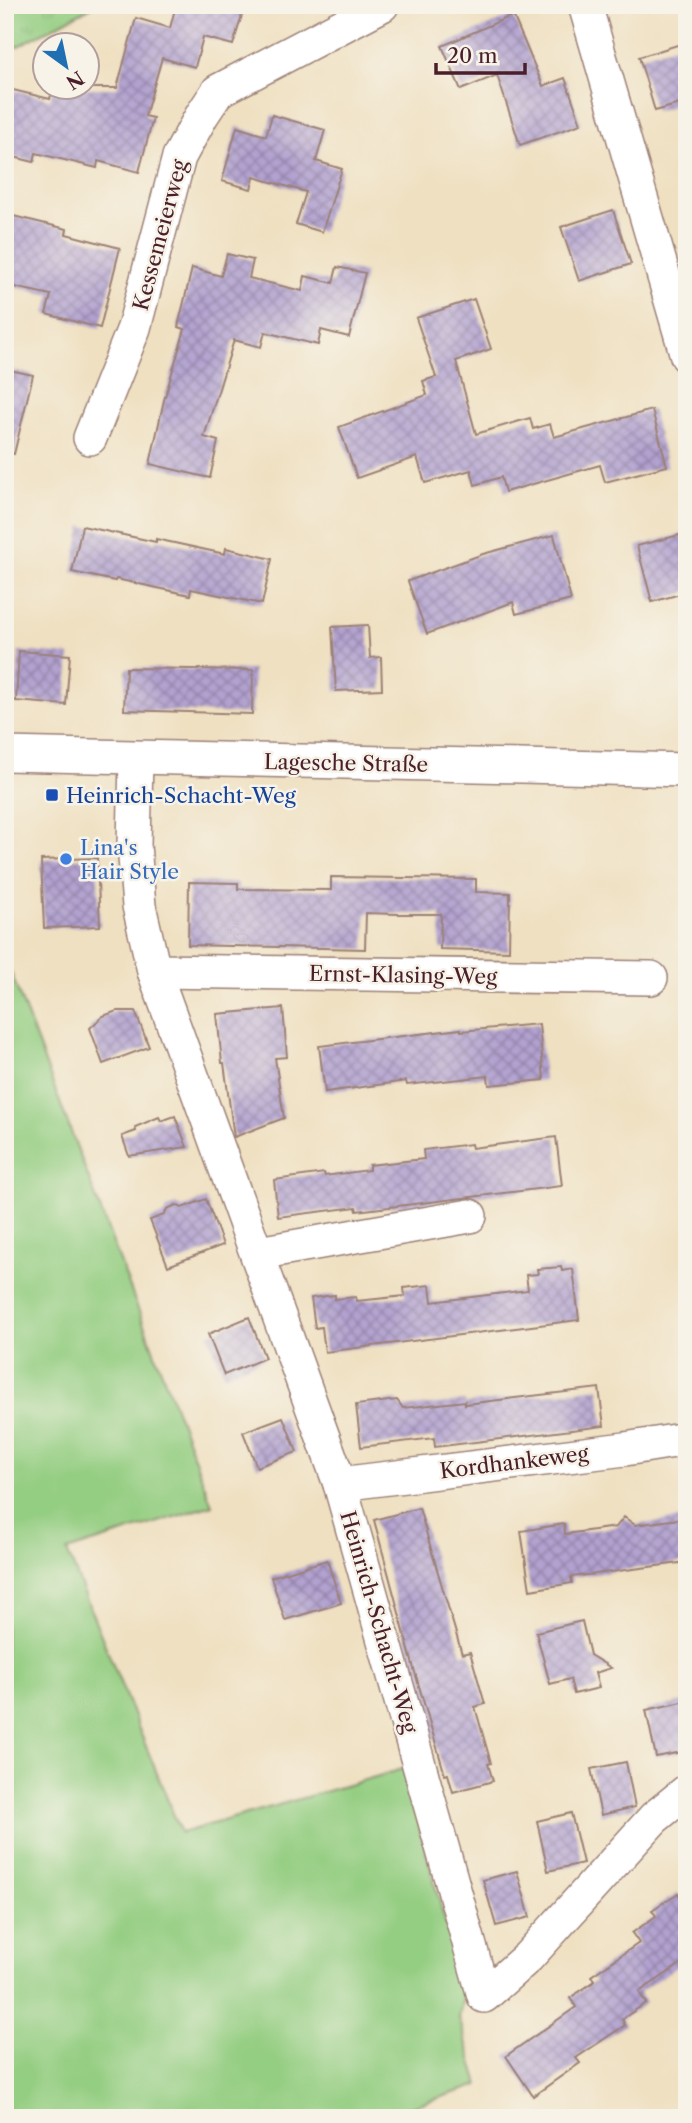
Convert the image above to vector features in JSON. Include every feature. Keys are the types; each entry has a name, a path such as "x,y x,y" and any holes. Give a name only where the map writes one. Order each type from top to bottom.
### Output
{"street":[{"name":"Kessemeierweg","path":"90,438 134,328 179,157 202,114 218,91 382,5"},
{"path":"584,5 687,356"},
{"name":"Lagesche Straße","path":"5,754 687,770"},
{"name":"Heinrich-Schacht-Weg","path":"136,759 134,845 139,906 154,971 340,1484 484,1996 528,1956 654,1818 687,1791"},
{"name":"Ernst-Klasing-Weg","path":"154,971 651,978"},
{"path":"258,1253 470,1216"},
{"name":"Kordhankeweg","path":"340,1484 687,1439"}],"green space":[{"path":"5,5 95,5 44,32 32,32 32,39 5,53"},
{"path":"5,957 212,1505 67,1551 181,1833 403,1769 464,1990 459,2018 479,2085 394,2112 396,2118 5,2118"}],"building":[{"path":"176,5 245,5 233,45 203,37 195,67 162,58 145,116 153,118 139,172 98,161 97,168 36,153 34,162 5,155 5,88 32,95 32,102 102,102 102,88 117,88 136,18 170,28"},
{"path":"513,15 543,86 565,78 581,124 520,145 497,75 461,90 442,46"},
{"path":"687,42 687,102 655,111 639,57"},
{"path":"272,115 325,130 316,161 342,169 322,232 296,224 306,192 254,177 251,189 222,181 237,127 266,136"},
{"path":"613,210 631,264 579,281 561,227"},
{"path":"5,214 67,229 66,234 120,248 100,328 46,314 51,295 5,285"},
{"path":"227,254 253,260 249,278 302,291 305,276 333,283 337,267 365,273 349,337 321,330 318,345 265,332 261,347 234,340 204,437 218,441 210,478 150,464 164,400 185,329 178,327 192,268 221,276"},
{"path":"474,299 491,349 456,361 476,434 530,418 533,429 550,424 554,437 652,410 667,466 605,482 600,465 505,492 501,477 475,485 471,470 425,483 417,457 357,478 339,427 427,395 423,381 436,377 416,318"},
{"path":"5,369 33,375 14,454 5,452"},
{"path":"82,526 225,554 226,548 272,559 262,604 191,589 190,595 72,572"},
{"path":"687,533 687,592 652,602 637,546"},
{"path":"554,535 571,600 516,614 513,602 427,634 408,581 483,554"},
{"path":"368,625 370,658 381,657 382,689 336,691 332,627"},
{"path":"19,651 70,655 66,705 16,701"},
{"path":"126,668 253,670 252,714 124,710"},
{"path":"97,858 100,926 44,928 41,860"},
{"path":"331,877 476,879 476,892 510,893 509,951 440,949 441,914 366,913 365,949 188,945 189,882 238,883 238,889 331,890"},
{"path":"283,1008 287,1057 275,1058 284,1118 234,1137 217,1014"},
{"path":"117,1011 135,1011 149,1047 103,1064 90,1028 103,1016"},
{"path":"539,1024 544,1080 489,1085 488,1076 407,1085 406,1081 325,1092 319,1046 461,1029"},
{"path":"175,1116 187,1147 129,1156 122,1136 159,1117 161,1121"},
{"path":"556,1137 562,1186 357,1211 356,1207 278,1217 274,1180 369,1170 369,1165 424,1159 423,1150 471,1144 472,1148"},
{"path":"206,1199 223,1245 168,1266 150,1220 164,1215 167,1209 176,1205 182,1208"},
{"path":"561,1267 562,1271 573,1269 579,1320 325,1352 322,1327 315,1328 311,1298 335,1295 335,1299 356,1297 357,1301 405,1296 404,1288 430,1285 432,1302 528,1290 526,1275 538,1274 537,1269"},
{"path":"249,1317 265,1358 224,1375 208,1334"},
{"path":"599,1388 604,1426 435,1447 434,1438 361,1447 356,1405 397,1400 403,1408 465,1401 465,1404"},
{"path":"283,1417 297,1452 257,1467 243,1432"},
{"path":"419,1508 462,1654 470,1652 485,1704 475,1707 491,1763 488,1764 493,1781 453,1792 448,1774 445,1775 414,1669 374,1520"},
{"path":"624,1517 635,1525 687,1518 687,1562 571,1577 572,1583 530,1590 521,1531 564,1524 565,1534 616,1527"},
{"path":"327,1560 341,1603 285,1620 271,1577"},
{"path":"582,1621 590,1655 611,1668 595,1673 599,1688 574,1694 570,1679 550,1684 536,1632"},
{"path":"687,1701 687,1751 656,1757 646,1710"},
{"path":"626,1762 635,1807 601,1815 591,1769"},
{"path":"571,1813 583,1863 548,1871 537,1821"},
{"path":"517,1871 530,1917 496,1926 483,1880"},
{"path":"678,1893 687,1905 687,1960 639,1992 646,2003 622,2019 625,2025 576,2058 580,2063 533,2096 506,2056 576,2007 570,1998 595,1981 591,1976 639,1943 632,1933 656,1916 652,1910"}],"place":[{"name":"Heinrich-Schacht-Weg","path":"52,795"},
{"name":"Lina's Hair Style","path":"66,859"}]}
